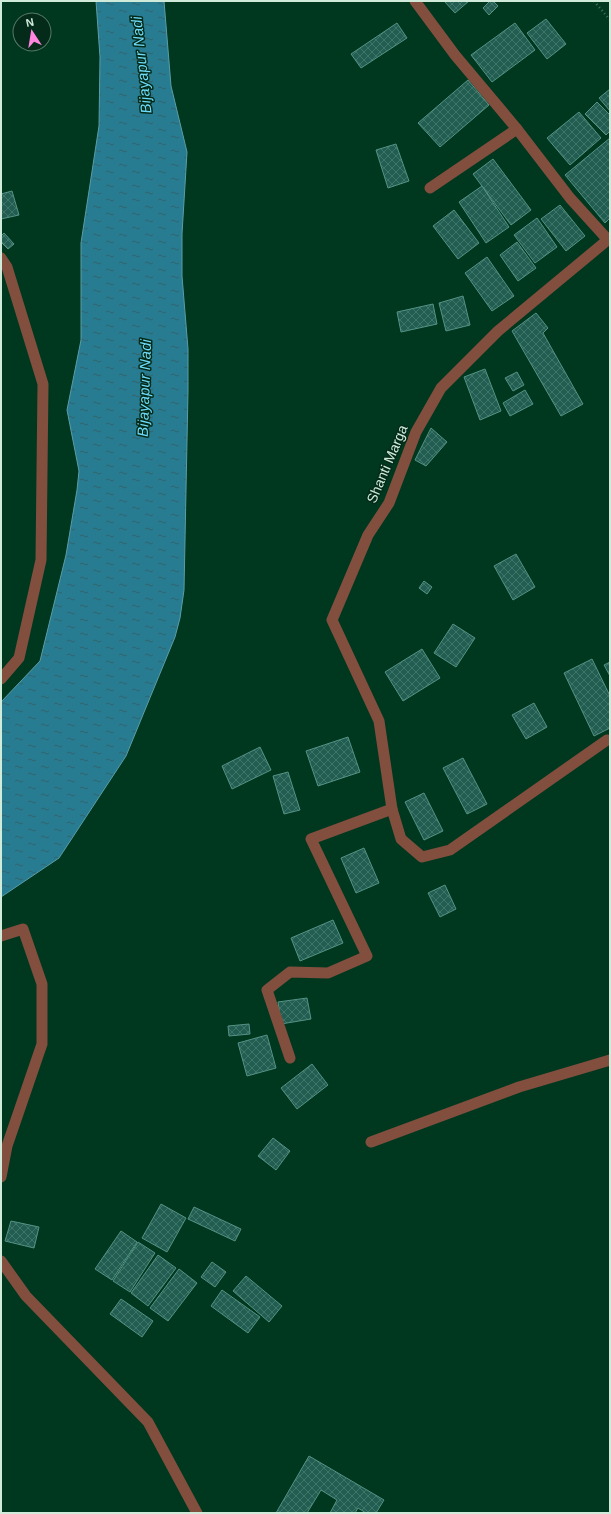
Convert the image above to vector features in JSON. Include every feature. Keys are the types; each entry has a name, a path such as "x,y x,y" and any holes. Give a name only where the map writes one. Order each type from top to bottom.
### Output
{"street":[{"path":"415,1 570,198 609,239"},
{"path":"430,188 517,129"},
{"name":"Shanti Marga","path":"607,740 450,850 422,857 401,839 392,809 379,721 332,620 368,535 389,503 416,432 441,388 498,331 609,239"},
{"path":"1,258 7,268 42,384 41,560 19,658 1,679"},
{"path":"290,1058 267,990 290,972 328,973 367,956 311,839 392,809"},
{"path":"1,936 24,929 42,984 42,1044 7,1146 1,1177"},
{"path":"371,1142 519,1087 610,1060"},
{"path":"1,1261 26,1296 148,1422 197,1513"}],"path":[{"path":"594,1 610,20"}],"water":[{"name":"Bijayapur Nadi","path":"96,1 164,1 171,86 187,152 182,234 182,276 188,349 184,590 180,618 175,637 126,756 59,858 1,897 1,702 40,661 66,555 77,490 79,471 67,410 81,340 81,243 99,126 100,57"}],"building":[{"path":"444,1 469,1 455,13"},
{"path":"490,1 493,1 498,6 489,15 483,8"},
{"path":"546,19 566,44 547,59 527,33"},
{"path":"397,23 407,38 361,68 351,54"},
{"path":"515,23 535,50 492,82 471,55"},
{"path":"468,80 489,105 440,147 418,123"},
{"path":"610,89 610,111 599,98"},
{"path":"597,102 610,115 610,131 606,135 585,114"},
{"path":"579,112 601,138 570,165 547,138"},
{"path":"610,138 610,218 605,223 565,175"},
{"path":"396,144 409,181 388,188 376,150"},
{"path":"493,159 531,210 511,225 473,174"},
{"path":"482,186 509,227 486,243 459,202"},
{"path":"12,191 19,215 1,219 1,194"},
{"path":"560,205 585,236 566,251 541,219"},
{"path":"454,210 479,243 458,259 433,226"},
{"path":"537,218 557,247 535,263 514,235"},
{"path":"4,233 14,244 8,249 1,242 1,236"},
{"path":"517,242 536,268 518,281 500,255"},
{"path":"487,257 514,296 492,311 465,273"},
{"path":"463,296 470,325 446,331 439,303"},
{"path":"433,304 437,324 401,332 397,312"},
{"path":"536,313 548,328 543,333 583,404 561,416 512,331"},
{"path":"485,369 501,411 480,420 464,377"},
{"path":"517,372 524,385 513,391 505,378"},
{"path":"525,390 533,404 510,416 503,403"},
{"path":"431,428 447,442 426,466 415,460"},
{"path":"516,554 535,587 513,600 494,566"},
{"path":"424,581 432,587 427,594 419,588"},
{"path":"453,624 475,638 456,667 434,653"},
{"path":"422,649 440,678 403,701 385,672"},
{"path":"592,659 610,696 610,728 594,736 564,673"},
{"path":"610,662 610,676 604,665"},
{"path":"534,703 547,727 526,739 512,715"},
{"path":"348,737 360,772 318,786 306,751"},
{"path":"260,747 271,770 232,789 222,766"},
{"path":"463,758 487,804 467,814 443,768"},
{"path":"288,772 300,810 284,814 273,776"},
{"path":"424,793 443,831 424,840 405,802"},
{"path":"364,848 379,883 356,893 341,858"},
{"path":"445,885 456,909 440,917 428,893"},
{"path":"333,920 343,943 300,961 291,938"},
{"path":"307,998 311,1019 281,1024 278,1002"},
{"path":"249,1024 250,1034 229,1036 228,1026"},
{"path":"267,1035 276,1068 247,1076 238,1043"},
{"path":"312,1064 328,1085 297,1109 281,1088"},
{"path":"273,1138 290,1151 276,1170 258,1156"},
{"path":"161,1204 186,1218 167,1252 142,1238"},
{"path":"194,1207 241,1229 235,1241 188,1219"},
{"path":"11,1221 39,1227 34,1248 5,1241"},
{"path":"121,1231 137,1242 112,1280 95,1269"},
{"path":"138,1242 155,1253 130,1292 113,1281"},
{"path":"158,1255 176,1268 148,1306 131,1293"},
{"path":"212,1262 226,1272 215,1287 201,1277"},
{"path":"179,1269 197,1283 168,1321 150,1308"},
{"path":"246,1276 282,1306 269,1322 233,1291"},
{"path":"222,1290 260,1317 248,1333 211,1306"},
{"path":"121,1299 153,1321 142,1337 110,1314"},
{"path":"309,1456 384,1500 376,1513 366,1513 358,1508 355,1513 330,1513 337,1500 321,1490 307,1513 276,1513"}]}
